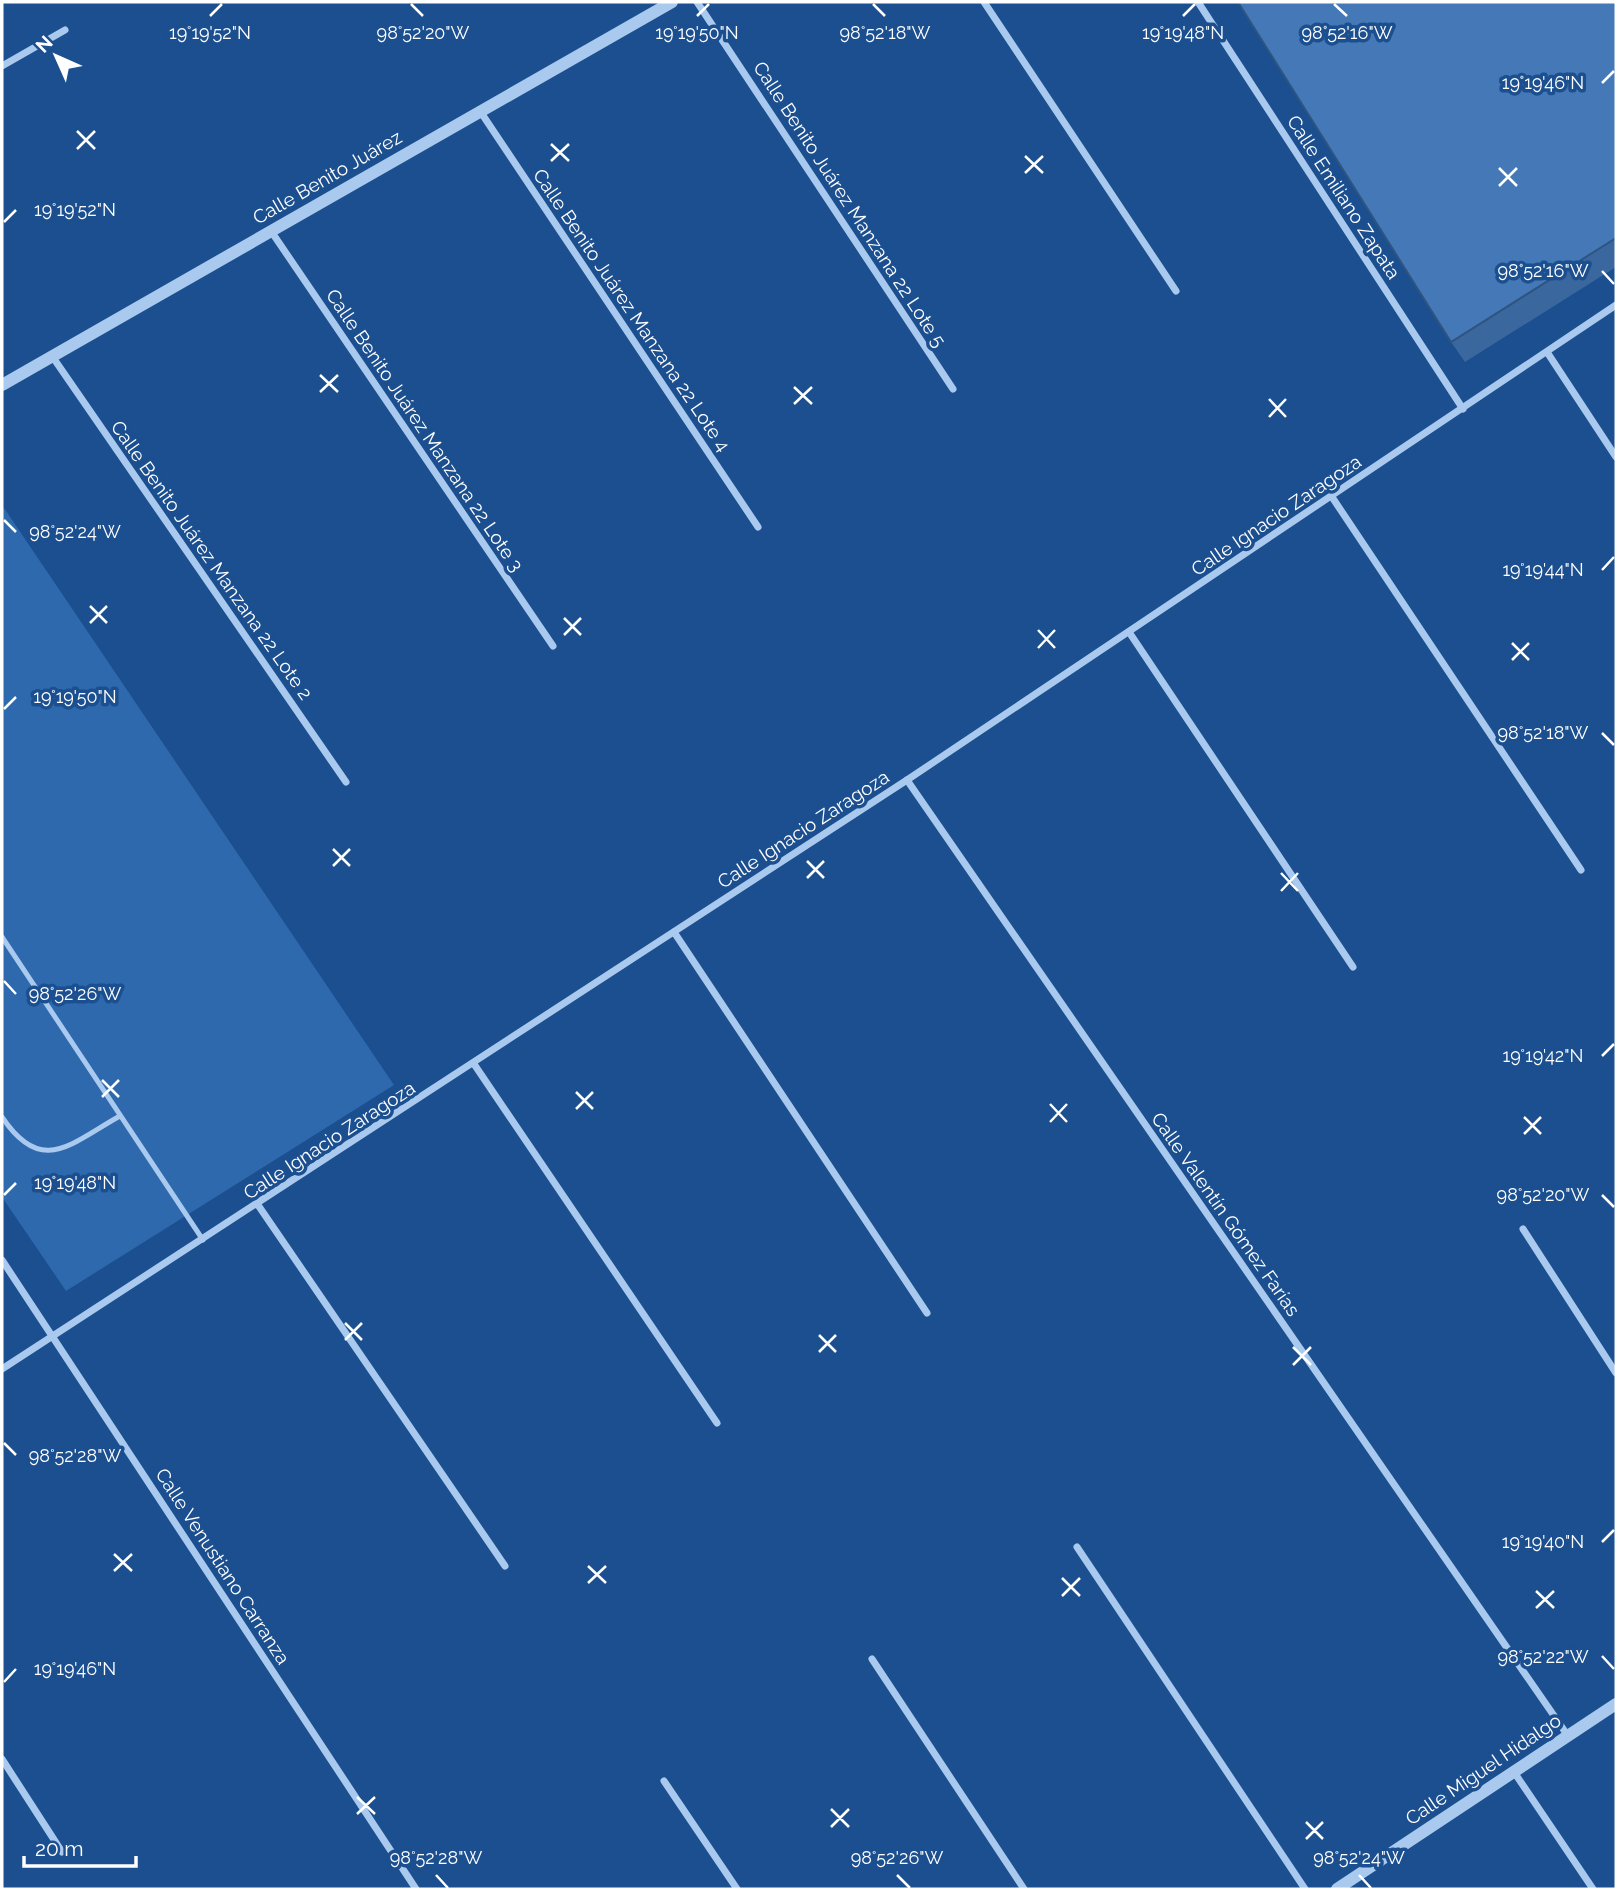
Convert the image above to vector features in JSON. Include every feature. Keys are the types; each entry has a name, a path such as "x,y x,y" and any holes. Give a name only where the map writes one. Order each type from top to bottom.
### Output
{"street":[{"name":"Calle Benito Juárez","path":"2,385 671,2"},
{"name":"Calle Benito Juárez Manzana 22 Lote 5","path":"698,2 953,389"},
{"path":"984,2 1176,291"},
{"name":"Calle Emiliano Zapata","path":"1198,2 1463,409"},
{"path":"2,66 65,30"},
{"name":"Calle Benito Juárez Manzana 22 Lote 4","path":"480,111 758,527"},
{"name":"Calle Benito Juárez Manzana 22 Lote 3","path":"271,231 553,646"},
{"name":"Calle Ignacio Zaragoza","path":"2,1369 52,1334 258,1205 907,780 1616,305"},
{"path":"1547,352 1616,457"},
{"name":"Calle Benito Juárez Manzana 22 Lote 2","path":"52,356 346,782"},
{"path":"1332,497 1581,870"},
{"path":"1129,632 1353,967"},
{"name":"Calle Valentín Gómez Farías","path":"907,780 1568,1736"},
{"path":"674,932 927,1313"},
{"path":"474,1064 717,1423"},
{"path":"258,1205 505,1566"},
{"path":"1523,1229 1616,1373"},
{"name":"Calle Venustiano Carranza","path":"2,1260 416,1889"},
{"path":"1077,1547 1305,1889"},
{"path":"872,1659 1024,1889"},
{"name":"Calle Miguel Hidalgo","path":"1337,1889 1616,1704"},
{"path":"2,1759 62,1852"},
{"path":"1514,1772 1593,1889"},
{"path":"664,1781 737,1889"}],"lane":[{"path":"2,937 203,1240"},
{"path":"2,1118 28,1148 47,1152 65,1147 120,1116"}],"shaded area":[{"path":"2,505 394,1085 66,1291 2,1197"}],"building":[{"path":"1238,2 1616,2 1616,238 1451,342"}]}
